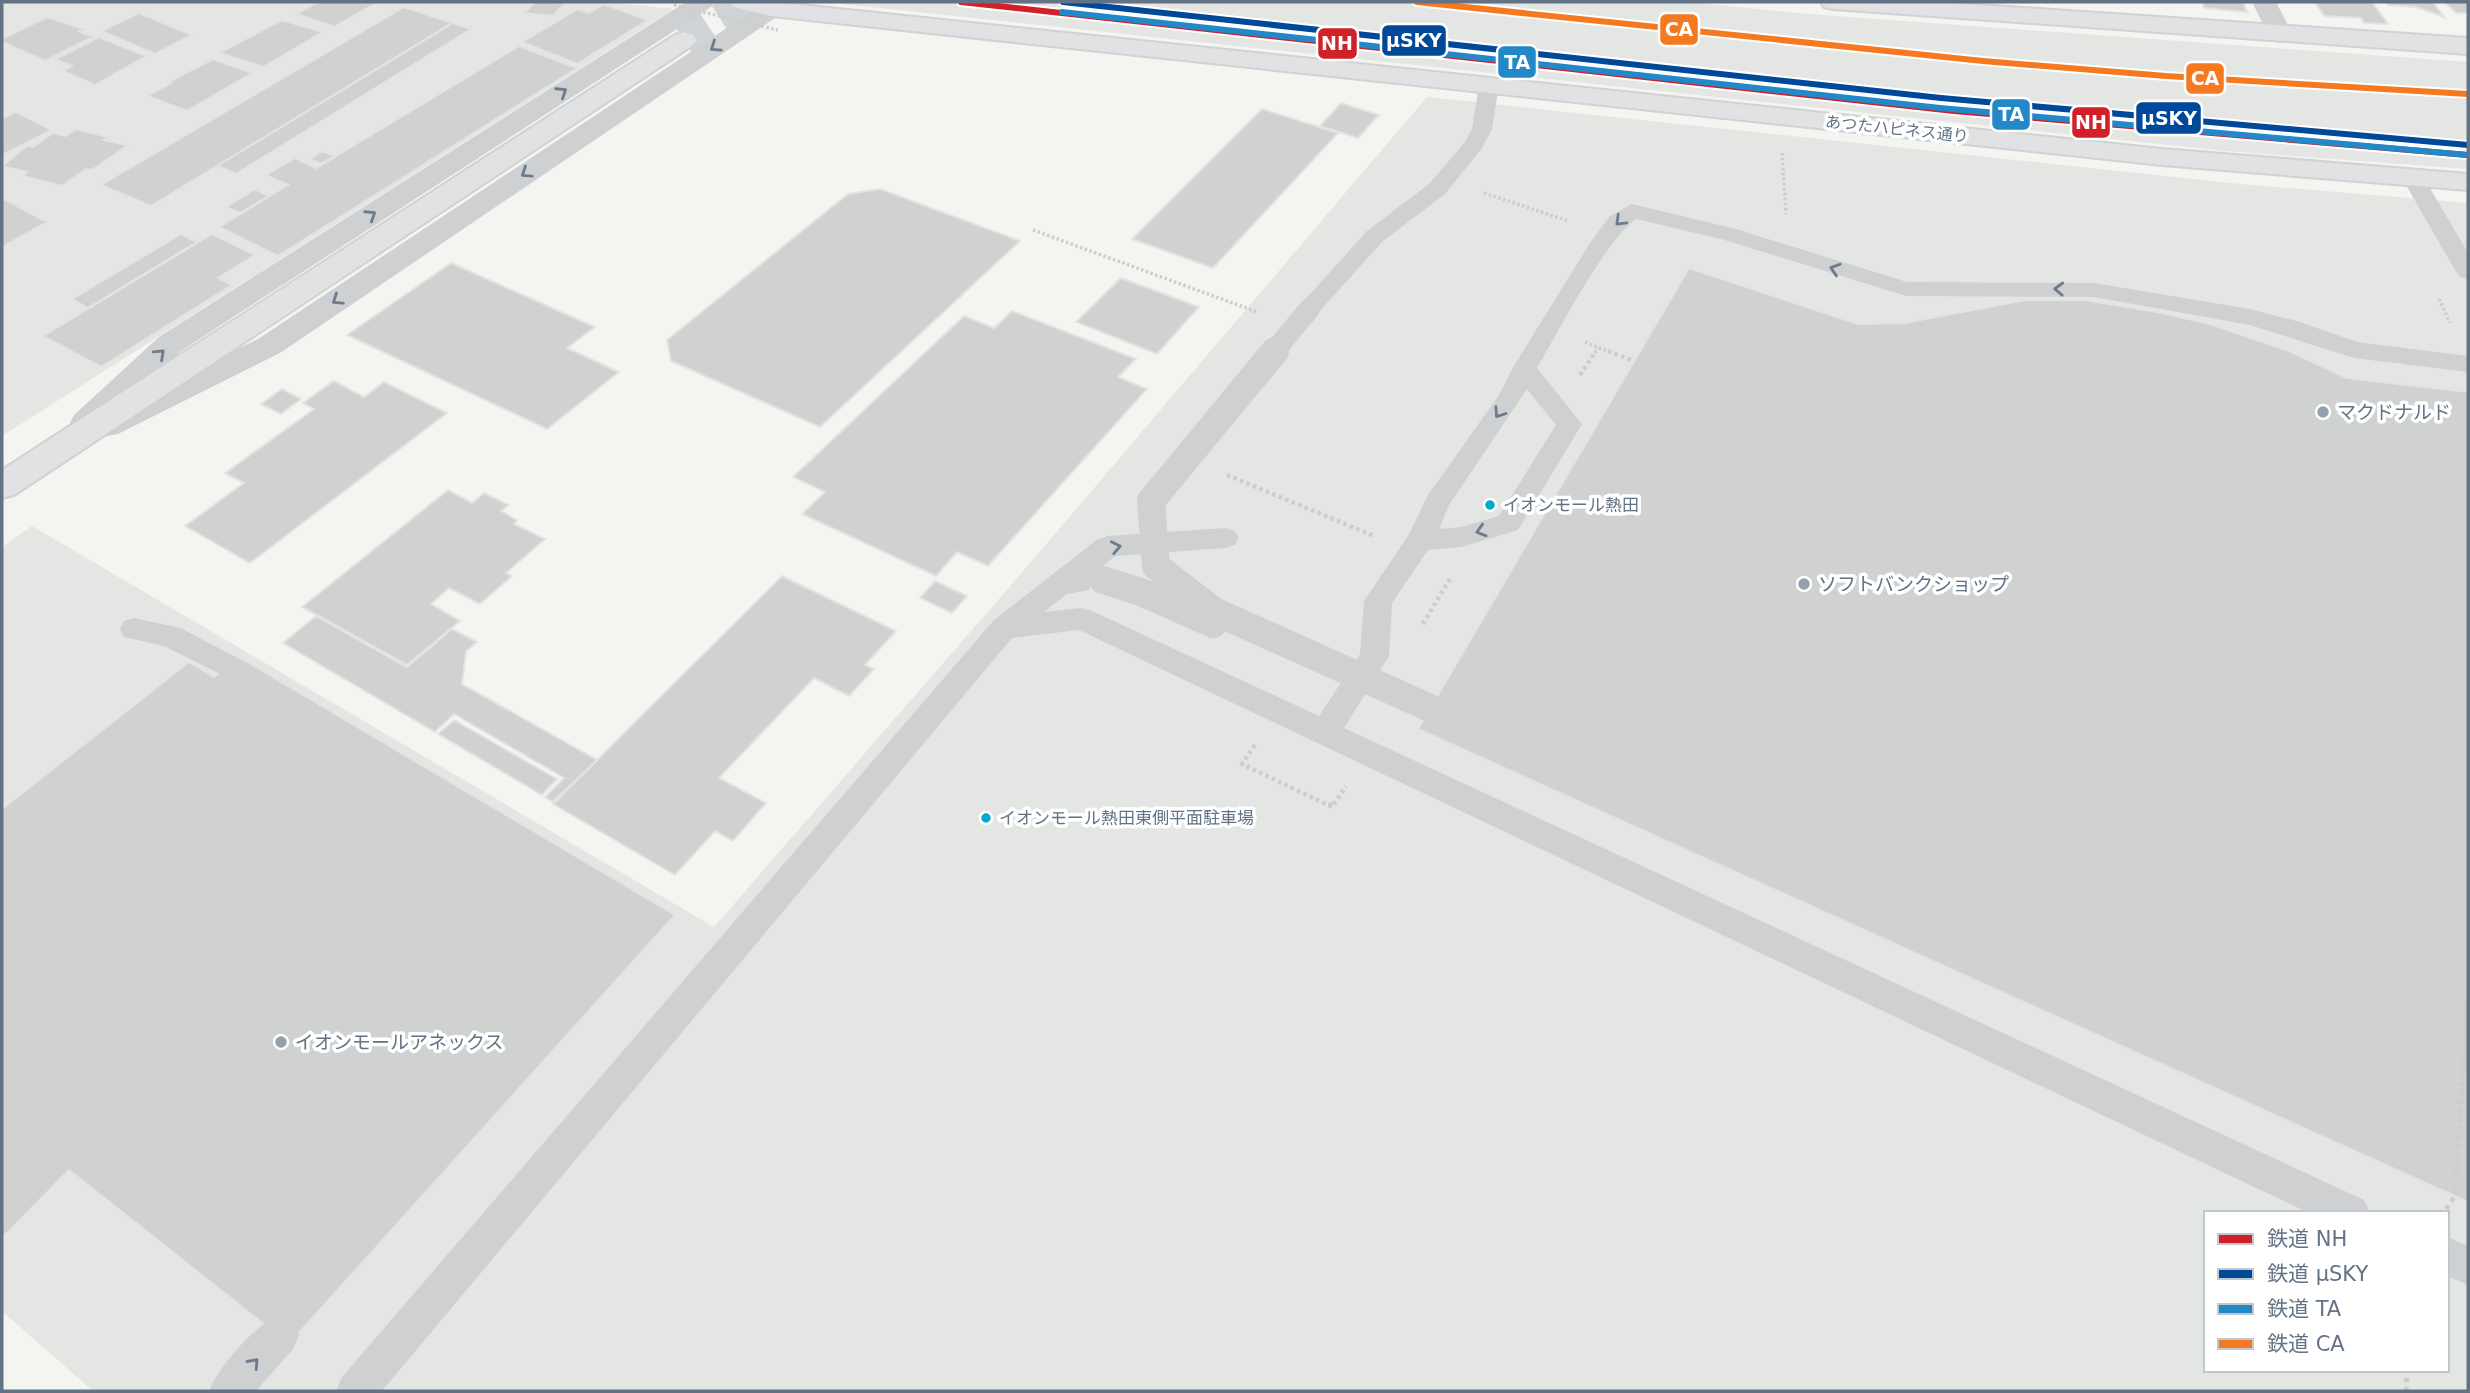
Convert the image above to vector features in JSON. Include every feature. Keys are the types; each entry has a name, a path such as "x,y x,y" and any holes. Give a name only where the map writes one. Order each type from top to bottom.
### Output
{"street":[{"name":"あつたハピネス通り","path":"742,2 775,19 1489,85 2162,157 2468,182"},
{"path":"1833,2 2468,47"},
{"path":"2264,2 2280,35"},
{"path":"57,450 170,344 688,3"},
{"path":"57,450 269,346 775,19"},
{"path":"2,486 684,40"}],"lane":[{"path":"1060,584 1103,580 1141,592 1426,714 1214,611 1156,566 1151,501 1310,307 1375,236 1437,189 1475,144 1482,129 1489,85"},
{"path":"2413,178 2468,272"},
{"path":"1325,732 1374,656 1378,601 1420,540 1437,502 1510,398 1524,369 1608,234 1618,221 1636,210 1727,234 1906,289 2094,290 2250,317 2354,350 2468,364"},
{"path":"1420,540 1461,537 1508,523 1569,424 1524,369"},
{"path":"356,1391 1004,628 1108,546 1226,538"},
{"path":"1004,628 1082,619 2347,1211"},
{"path":"134,629 170,636 228,666"},
{"path":"2449,1257 2468,1266"},
{"path":"229,1391 279,1335"}],"path":[{"path":"688,3 775,19"},
{"path":"1472,190 1608,234"},
{"path":"1033,230 1268,316"},
{"path":"1592,332 1585,343 1634,361"},
{"path":"1558,409 1598,348"},
{"path":"1420,627 1479,531"},
{"path":"1259,739 1242,764 1332,807 1368,751"},
{"path":"2444,1211 2455,1196 2468,989"},
{"path":"2406,1391 2407,1372"}],"shaded area":[{"path":"2,2 607,2 674,9 2,436"},
{"path":"824,2 1688,2 1808,14 2468,62 2468,169 2225,151"},
{"name":"イオンモール熱田","path":"1427,97 2240,184 2468,203 2468,1391 93,1391 2,1311 2,547 32,526 714,927 1037,555"}],"building":[{"path":"318,2 378,2 334,27 296,14"},
{"path":"535,2 566,2 553,16 524,13"},
{"path":"2202,2 2243,2 2247,12 2204,8"},
{"path":"2315,2 2372,2 2388,24 2364,23 2361,18 2324,16"},
{"path":"2386,2 2433,2 2444,17 2416,7 2388,5"},
{"path":"2444,2 2468,2 2468,13 2456,13"},
{"path":"604,4 648,20 577,64 522,42 578,9 589,13"},
{"path":"404,7 452,23 151,206 101,185"},
{"path":"139,13 192,35 155,54 101,31"},
{"path":"47,17 84,29 79,31 93,37 45,61 2,42 2,39"},
{"path":"282,20 323,32 263,67 219,53"},
{"path":"453,23 471,29 236,174 217,166"},
{"path":"99,37 146,56 95,85 63,71 72,66 55,59"},
{"path":"519,46 577,68 278,256 219,227 288,185 266,175 295,158 316,168"},
{"path":"213,59 252,73 187,111 147,96 171,83 168,82"},
{"path":"1341,103 1379,115 1358,138 1320,126"},
{"path":"1262,109 1338,133 1213,268 1132,239"},
{"path":"16,112 52,130 2,155 2,118"},
{"path":"76,129 108,137 104,140 128,145 92,170 86,169 62,186 22,176 27,172 2,166 27,146 33,147 53,133 66,136"},
{"path":"322,151 334,156 321,164 310,159"},
{"path":"255,189 269,196 240,213 226,207"},
{"path":"880,189 1020,241 820,427 671,361 667,340 848,194"},
{"path":"2,198 47,222 2,247"},
{"path":"181,234 197,242 88,308 72,299"},
{"path":"212,234 255,255 218,278 232,285 101,367 43,336"},
{"path":"451,263 595,327 567,348 619,372 547,429 347,335"},
{"path":"1689,268 1858,324 1904,323 2026,300 2085,300 2210,324 2289,351 2347,378 2468,392 2468,1202 1418,729"},
{"path":"1121,278 1199,307 1157,354 1076,322"},
{"path":"1012,311 1136,359 1118,377 1147,389 988,566 957,552 936,576 802,514 825,492 793,477 964,316 994,328"},
{"path":"334,381 364,397 384,382 447,413 250,563 185,526 244,483 225,473 314,409 303,403"},
{"path":"282,389 301,399 281,414 261,404"},
{"path":"448,490 472,503 484,493 509,505 501,511 517,520 514,524 545,539 506,573 512,576 480,604 449,588 431,604 460,621 407,665 302,607"},
{"path":"782,576 896,631 865,665 874,669 849,696 814,678 719,778 766,803 733,841 715,831 675,875 553,804"},
{"path":"935,581 967,596 952,613 920,598"},
{"path":"316,616 407,667 452,629 477,642 466,651 462,684 597,760 553,802 545,797 564,778 454,714 435,732 283,643"},
{"name":"イオンモールアネックス","path":"239,657 675,915 289,1344 69,1170 4,1236 2,1233 2,809 189,662 214,677"},
{"path":"454,720 557,779 542,795 438,734"}],"tunnel":[{"path":"684,40 742,2"}],"rail line":[{"name":"NH","path":"961,2 1954,111 2468,155"},
{"name":"μSKY","path":"1063,2 1941,98 2468,145"},
{"name":"CA","path":"1417,2 1983,61 2166,76 2468,94"},
{"name":"TA","path":"1062,12 1940,108 2467,155"}],"place":[{"name":"マクドナルド","path":"2323,412"},
{"name":"イオンモール熱田","path":"1490,505"},
{"name":"ソフトバンクショップ","path":"1804,584"},
{"name":"イオンモール熱田東側平面駐車場","path":"986,818"},
{"name":"イオンモールアネックス","path":"281,1042"}]}
